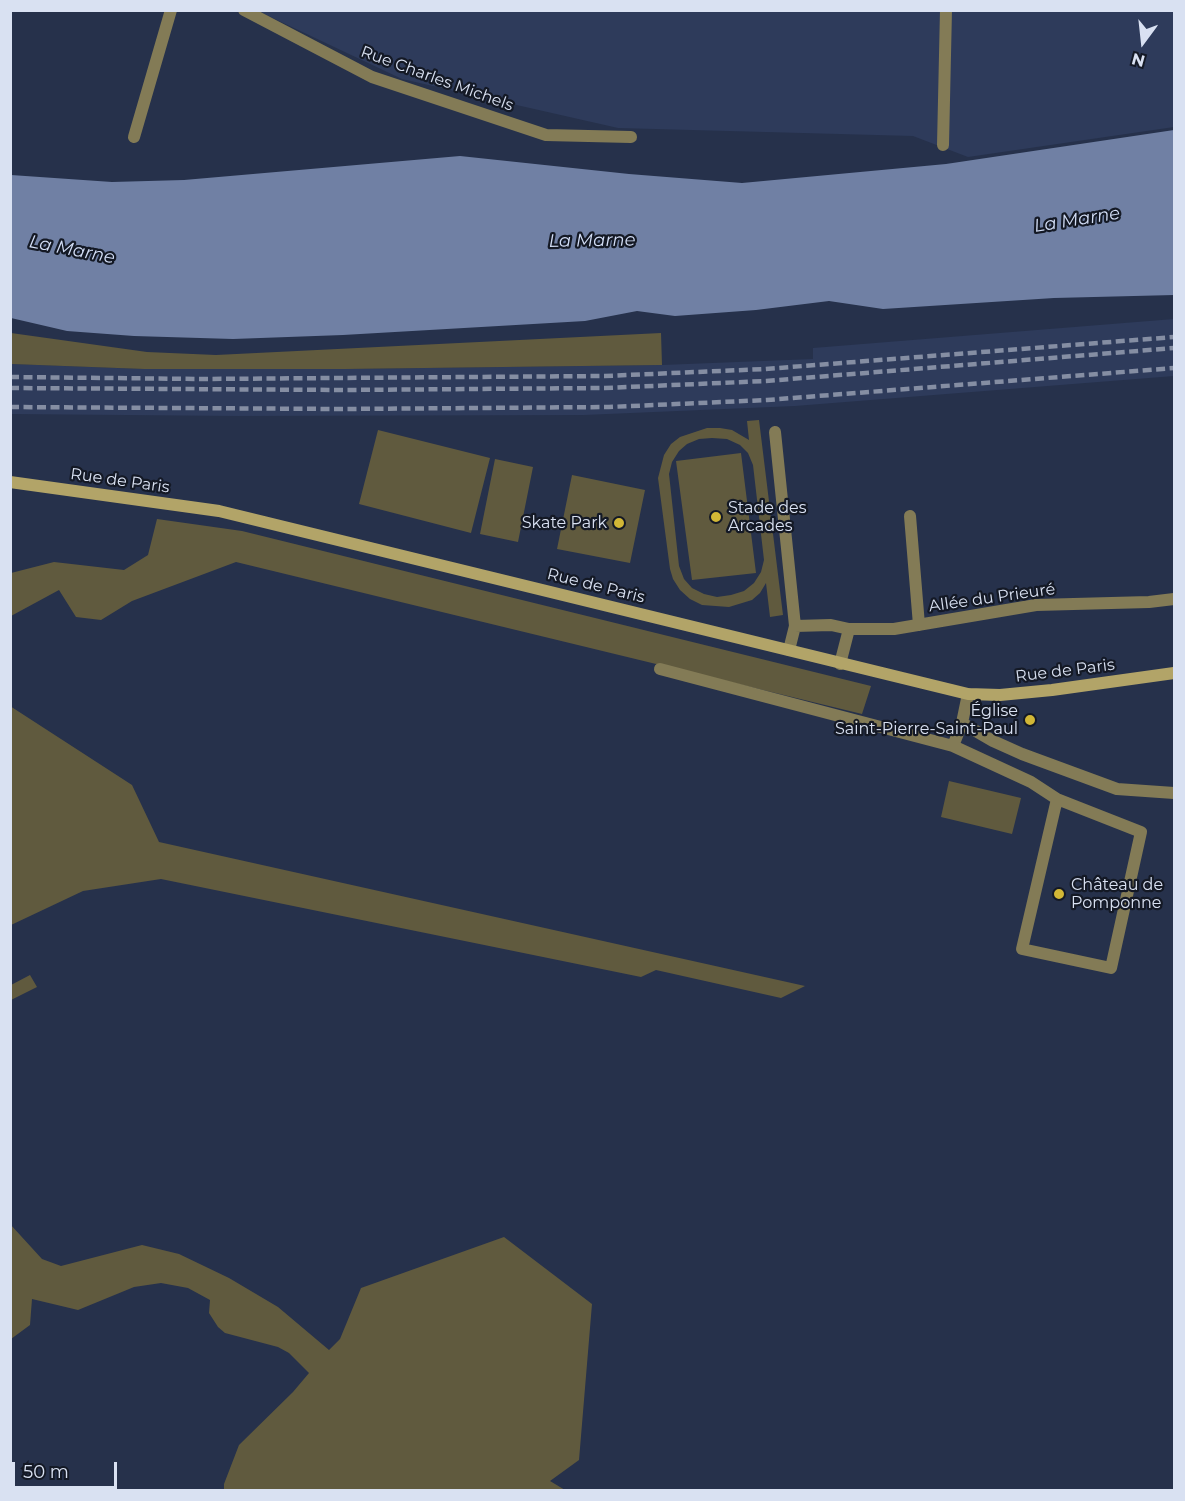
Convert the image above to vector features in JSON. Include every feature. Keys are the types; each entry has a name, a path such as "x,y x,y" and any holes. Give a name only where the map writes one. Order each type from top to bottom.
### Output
{"main road":[{"name":"Rue de Paris","path":"10,482 219,511 968,694 1000,695 1174,674"}],"street":[{"path":"134,137 171,10"},
{"name":"Rue Charles Michels","path":"244,10 372,77 546,135 631,137"},
{"path":"943,145 946,10"},
{"path":"775,432 795,626 789,650"},
{"path":"910,516 919,625"},
{"name":"Allée du Prieuré","path":"795,626 831,625 849,629 894,629 1036,605 1149,602 1174,599"},
{"path":"840,663 849,629"},
{"path":"660,669 953,746 1032,782 1057,799 1141,832 1111,968 1022,949 1057,799"},
{"path":"953,746 962,723 968,694"},
{"path":"962,723 1012,750 1117,789 1174,793"}],"shaded area":[{"path":"258,11 1174,11 1174,127 968,157 913,136 618,128 402,79"},
{"path":"1174,319 1174,376 795,406 584,415 11,414 11,364 144,369 662,365 813,359 813,348"},
{"path":"11,333 147,352 216,355 661,333 662,365 144,369 11,364"},
{"path":"759,420 783,615 770,617 766,583 752,600 729,607 702,605 690,599 680,590 670,569 658,478 664,455 671,444 680,437 707,428 720,428 732,430 749,440 747,421","holes":["699,439 727,439 740,445 748,453 753,465 764,560 761,572 754,583 744,591 717,597 692,588 684,579 679,566 669,474 672,462 687,444"]},
{"path":"378,430 490,458 471,533 359,504"},
{"name":"Stade des Arcades","path":"741,453 756,573 692,580 676,461"},
{"path":"495,459 533,467 518,542 480,534"},
{"path":"572,475 645,490 630,563 557,549"},
{"path":"157,519 242,531 871,686 862,714 236,562 132,601 101,620 76,617 59,590 11,616 11,573 54,562 124,570 148,555"},
{"path":"10,706 132,785 159,842 805,986 781,998 656,970 641,977 161,879 83,891 11,925"},
{"path":"949,781 1021,798 1012,834 941,817"},
{"path":"30,975 37,987 11,1000 11,985"},
{"path":"10,1224 42,1259 61,1266 142,1245 179,1254 229,1278 278,1307 329,1350 340,1339 361,1288 504,1237 592,1304 579,1460 550,1481 565,1490 224,1490 224,1484 239,1445 309,1373 289,1353 278,1347 225,1333 209,1313 210,1300 188,1288 161,1283 134,1287 78,1310 32,1299 30,1325 11,1339"}],"water":[{"name":"La Marne","path":"1174,130 1174,295 1054,298 883,309 829,301 756,310 675,316 637,311 585,321 233,339 67,331 11,318 11,175 112,182 184,180 460,156 629,174 742,183 946,164"}],"railway":[{"path":"10,377 203,379 605,376 765,369 1174,337"},
{"path":"10,388 342,390 605,388 766,381 1174,348"},
{"path":"10,407 341,409 609,407 767,400 1174,368"}],"place":[{"name":"Stade des Arcades","path":"716,517"},
{"name":"Skate Park","path":"619,523"},
{"name":"Église Saint-Pierre-Saint-Paul","path":"1030,720"},
{"name":"Château de Pomponne","path":"1059,894"}]}
